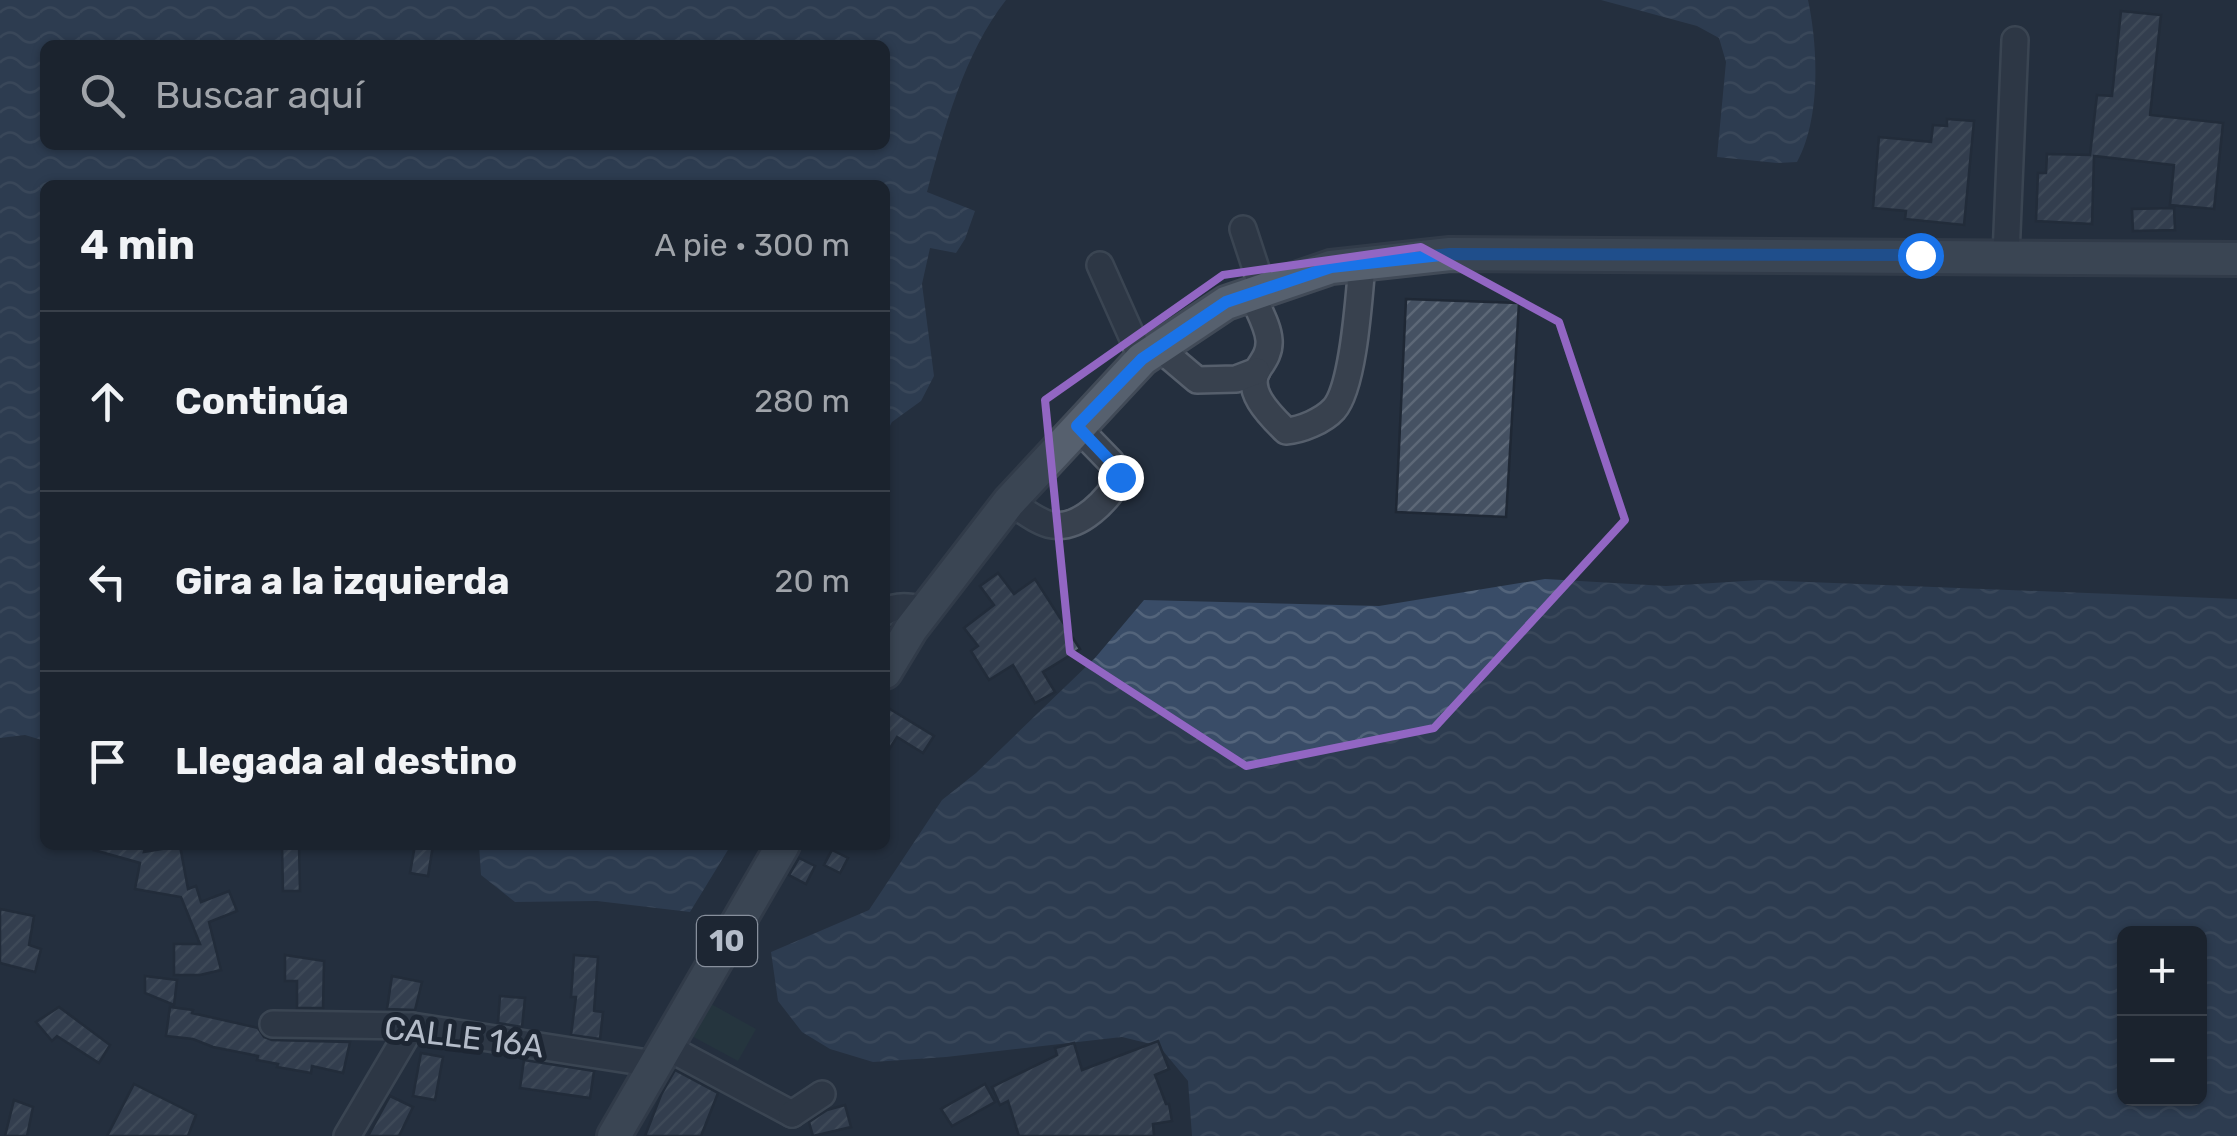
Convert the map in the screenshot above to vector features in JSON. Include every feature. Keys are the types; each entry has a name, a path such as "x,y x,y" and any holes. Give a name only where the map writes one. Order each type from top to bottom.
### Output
{"main road":[{"path":"890,664 926,610 1009,502 1150,353 1226,302 1331,267 1450,254 2237,259"},
{"name":"10","path":"614,1136 780,850"}],"street":[{"path":"2006,256 2014,40"},
{"path":"1100,265 1150,353 1197,380 1236,379 1257,371 1266,361 1269,340 1243,229"},
{"path":"1257,371 1254,384 1266,411 1286,430 1300,430 1335,408 1350,366 1362,264"},
{"path":"1009,502 1051,525 1078,521 1112,494 1120,477 1077,426"},
{"path":"890,608 906,606 926,610"},
{"name":"CALLE 16A","path":"272,1024 412,1026 664,1049 795,1125"},
{"path":"347,1136 412,1026"},
{"path":"795,1125 822,1094"}],"highlighted area":[{"path":"1421,247 1559,322 1625,520 1434,728 1246,766 1070,652 1045,400 1223,275"}],"green space":[{"path":"704,1000 756,1029 738,1061 688,1034"}],"water":[{"path":"0,0 1006,0 967,67 927,192 975,211 956,253 930,248 922,284 934,376 921,401 890,426 890,180 40,180 40,740 25,735 0,738"},
{"path":"1601,0 1808,0 1814,39 1814,104 1797,162 1717,157 1726,62 1719,38 1697,26"},
{"path":"1545,579 1666,586 1760,580 2237,599 2237,1136 1192,1136 1188,1081 1159,1046 1122,1037 873,1062 830,1049 802,1032 778,1001 771,952 869,910 942,800 976,773 1095,658 1144,600 1379,606"},
{"path":"479,850 728,850 690,912 597,901 515,902 481,875"}],"building":[{"path":"2121,11 2161,15 2150,115 2223,123 2214,209 2170,205 2174,165 2094,156 2092,224 2036,221 2038,173 2046,173 2047,154 2090,155 2097,95 2112,96"},
{"path":"1947,119 1974,121 1964,225 1905,219 1906,211 1873,208 1879,137 1931,142 1933,125 1947,126"},
{"path":"2174,208 2175,230 2133,231 2132,209"},
{"path":"1406,299 1519,303 1506,517 1396,512"},
{"path":"998,573 1014,594 1035,579 1080,649 1043,672 1055,692 1035,703 1013,665 989,680 971,651 978,646 964,628 994,605 980,586"},
{"path":"890,709 934,736 923,753 897,737 890,748"},
{"path":"94,850 181,850 188,889 196,886 201,902 229,891 237,911 209,922 221,970 174,975 174,944 200,944 181,897 135,889 140,863"},
{"path":"282,850 299,850 300,891 283,891"},
{"path":"414,850 432,850 428,876 410,873"},
{"path":"832,850 848,858 840,873 824,865"},
{"path":"799,858 815,866 806,884 789,875"},
{"path":"0,909 34,916 29,945 41,949 35,972 0,963"},
{"path":"285,955 324,961 323,1008 297,1008 297,981 285,981"},
{"path":"574,955 598,957 594,1011 603,1012 600,1039 571,1035 576,997 571,997"},
{"path":"145,976 177,980 174,1005 145,993"},
{"path":"392,976 422,982 415,1010 387,1009"},
{"path":"500,996 525,998 522,1027 498,1023"},
{"path":"59,1007 110,1045 99,1063 57,1036 52,1041 36,1022"},
{"path":"170,1007 258,1028 272,1040 350,1042 343,1073 312,1066 311,1073 277,1067 278,1064 257,1060 258,1056 166,1036"},
{"path":"1158,1041 1169,1069 1155,1075 1169,1104 1172,1121 1153,1124 1154,1136 1019,1136 1008,1101 1000,1105 992,1087 1057,1055 1055,1048 1074,1043 1082,1070"},
{"path":"421,1053 443,1057 435,1100 413,1096"},
{"path":"524,1060 594,1071 590,1098 520,1088"},
{"path":"675,1070 718,1093 701,1136 645,1136 661,1095"},
{"path":"134,1084 196,1115 188,1136 107,1136"},
{"path":"985,1084 995,1102 952,1126 941,1109"},
{"path":"390,1096 413,1107 399,1136 368,1136"},
{"path":"14,1100 33,1107 27,1136 5,1136"},
{"path":"845,1105 851,1127 813,1136 809,1122 827,1110"}],"route":[{"path":"1120,477 1077,426 1142,359 1226,302 1331,267 1450,254 1920,255"}]}
